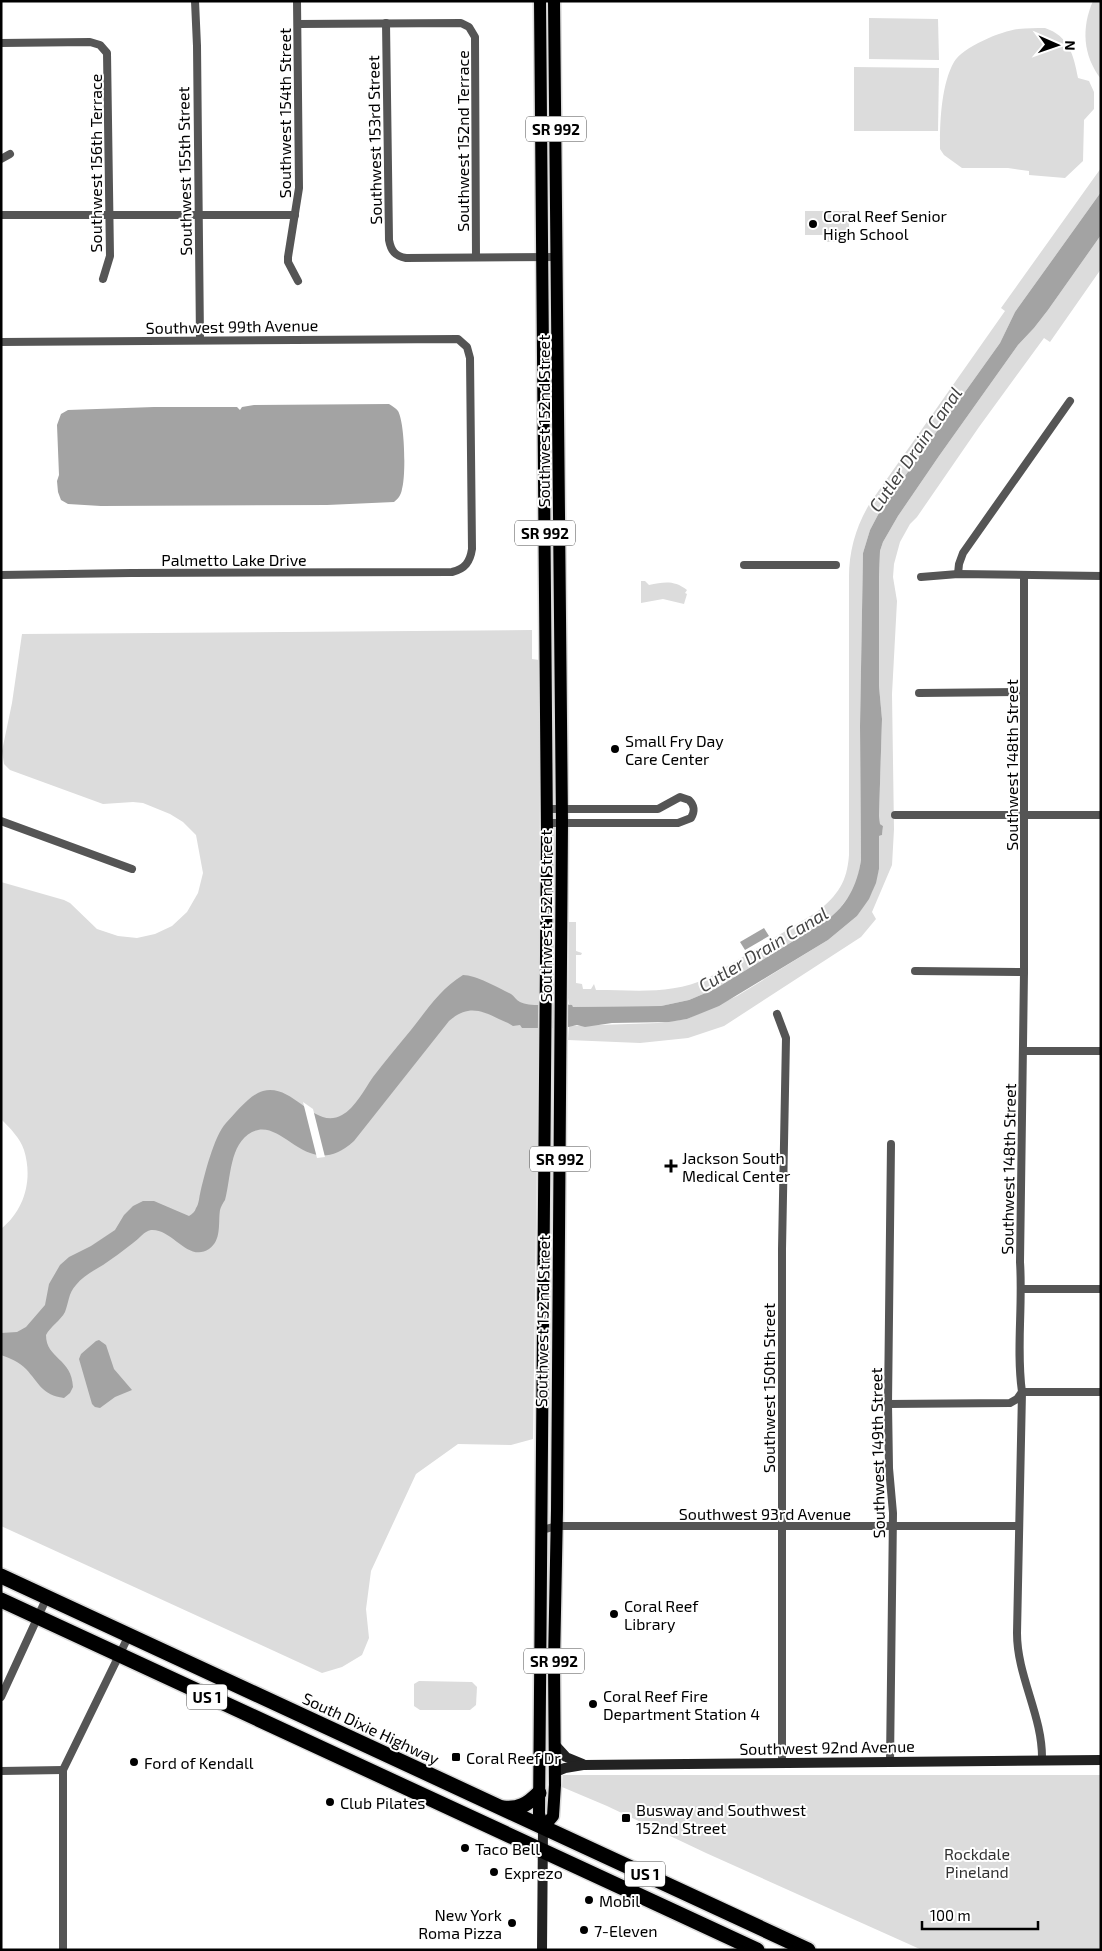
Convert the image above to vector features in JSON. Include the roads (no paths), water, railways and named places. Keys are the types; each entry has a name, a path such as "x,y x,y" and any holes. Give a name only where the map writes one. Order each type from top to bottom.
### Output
{"highway":[{"name":"South Dixie Highway","path":"1,1576 129,1635 544,1851 742,1931 808,1950"},
{"name":"South Dixie Highway","path":"1,1600 200,1694 317,1734 502,1808 742,1931 757,1950"},
{"path":"502,1808 519,1808 530,1802 539,1793"}],"main road":[{"name":"Southwest 152nd Street","path":"540,1 547,823 538,1814 544,1828 553,1816 555,1772 554,1663 561,1028 562,809 554,1"},
{"path":"540,1654 548,1662 554,1663"}],"street":[{"name":"Southwest 155th Street","path":"195,1 200,340"},
{"name":"Southwest 154th Street","path":"297,1 299,188 288,262 298,281"},
{"name":"Southwest 152nd Terrace","path":"386,23 461,22 469,27 475,37 476,257"},
{"path":"298,24 386,23"},
{"name":"Southwest 153rd Street","path":"386,23 388,240 391,249 395,254 406,258 476,257"},
{"name":"Southwest 156th Terrace","path":"1,43 87,42 98,44 107,53 109,62 110,256 103,279"},
{"path":"1,159 10,154"},
{"path":"1,215 295,215"},
{"path":"476,257 557,257"},
{"name":"Southwest 99th Avenue","path":"1,342 454,338 462,342 470,353 472,549 470,560 465,566"},
{"path":"958,574 963,553 1070,401"},
{"path":"744,565 836,565"},
{"name":"Palmetto Lake Drive","path":"1,575 452,572 465,566"},
{"path":"921,577 958,574 1101,576"},
{"name":"Southwest 148th Street","path":"1024,576 1024,1051 1020,1262 1022,1289 1020,1375 1022,1420 1017,1649 1021,1669 1038,1724 1043,1749 1042,1760"},
{"path":"919,693 1024,692"},
{"path":"547,809 658,809 680,797 690,800 694,806 691,818 678,823 547,823"},
{"path":"895,815 1101,814"},
{"path":"1,821 132,869"},
{"path":"915,971 1024,972"},
{"name":"Southwest 150th Street","path":"777,1014 786,1038 782,1249 782,1763"},
{"path":"1024,1051 1101,1051"},
{"name":"Southwest 149th Street","path":"890,1762 893,1526 889,1468 888,1404 891,1144"},
{"path":"1022,1289 1101,1289"},
{"path":"888,1404 1010,1403 1017,1399 1022,1392 1101,1392"},
{"name":"Southwest 93rd Avenue","path":"542,1530 557,1526 1019,1526"},
{"path":"1,1697 47,1597"},
{"path":"62,1950 62,1770 129,1635"},
{"path":"555,1745 566,1757 584,1765"},
{"name":"Southwest 92nd Avenue","path":"555,1772 565,1768 584,1765 1101,1760"},
{"path":"1,1771 62,1770"},
{"name":"Southwest 152nd Street","path":"542,1950 544,1828"}],"place":[{"name":"Coral Reef Senior High School","path":"813,224"},
{"name":"Small Fry Day Care Center","path":"615,749"},
{"name":"Jackson South Medical Center","path":"671,1166"},
{"name":"Coral Reef Library","path":"614,1614"},
{"name":"Coral Reef Fire Department Station 4","path":"593,1704"},
{"name":"Coral Reef Dr","path":"456,1757"},
{"name":"Ford of Kendall","path":"134,1762"},
{"name":"Club Pilates","path":"330,1802"},
{"name":"Busway and Southwest 152nd Street","path":"626,1818"},
{"name":"Taco Bell","path":"465,1848"},
{"name":"Exprezo","path":"494,1872"},
{"name":"Mobil","path":"589,1900"},
{"name":"New York Roma Pizza","path":"512,1923"},
{"name":"7-Eleven","path":"584,1930"}],"water label":[{"name":"Cutler Drain Canal","path":"915,449"},
{"name":"Cutler Drain Canal","path":"763,949"}],"park label":[{"name":"Rockdale Pineland","path":"977,1862"}]}
